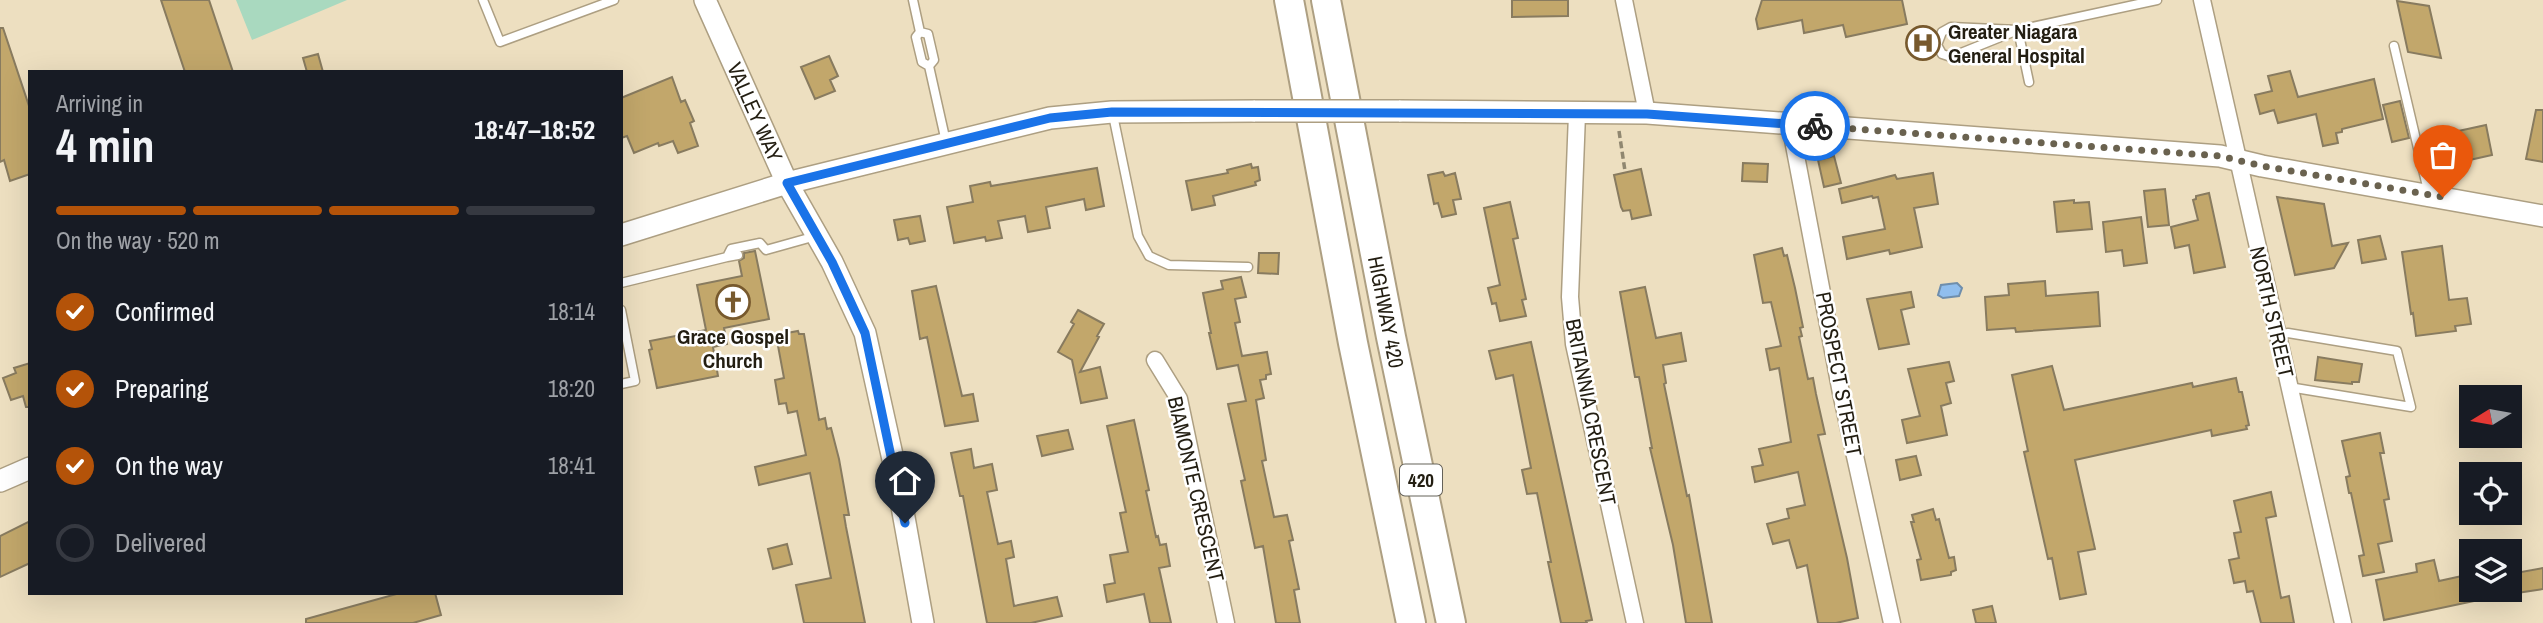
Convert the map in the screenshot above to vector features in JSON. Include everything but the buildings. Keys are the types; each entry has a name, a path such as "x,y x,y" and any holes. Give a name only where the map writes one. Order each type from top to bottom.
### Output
{"highway":[{"name":"HIGHWAY 420","path":"1289,0 1353,343 1411,623"},
{"name":"HIGHWAY 420","path":"1326,0 1391,337 1451,623"}],"street":[{"name":"VALLEY WAY","path":"705,0 787,183 832,262 865,333 896,473 923,623"},
{"path":"1624,0 1647,114"},
{"name":"NORTH STREET","path":"2202,0 2343,623"},
{"path":"623,234 787,183 946,143 1050,118 1112,112 1647,114 1790,124 2220,156 2262,166 2543,216"},
{"name":"BRITANNIA CRESCENT","path":"1577,114 1570,297 1574,344 1634,623"},
{"name":"PROSPECT STREET","path":"1790,124 1842,393 1892,623"},
{"name":"BIAMONTE CRESCENT","path":"1155,360 1179,399 1226,623"},
{"path":"0,481 28,469"}],"lane":[{"path":"482,0 500,42 614,0"},
{"path":"913,0 920,32 916,37 922,62 929,66 946,143"},
{"path":"2018,30 1951,27 1942,32 1937,45 1942,54 1951,57 2018,30 2157,0"},
{"path":"2018,30 2029,82"},
{"path":"2395,46 2428,195"},
{"path":"1112,112 1138,236 1149,256 1169,265 1248,267"},
{"path":"755,252 816,236"},
{"path":"727,257 731,249 760,243 766,250"},
{"path":"623,283 738,255"},
{"path":"623,320 635,381 623,384"},
{"path":"2278,335 2288,333 2397,351 2411,407 2289,387"}],"path":[{"path":"1616,114 1625,171"}],"green space":[{"path":"236,0 347,0 252,40"}],"water":[{"path":"1957,283 1962,288 1959,296 1943,298 1938,295 1941,285"}],"way so far":[{"path":"1815,126 2220,156 2262,166 2443,197"}],"place":[{"name":"Greater Niagara General Hospital","path":"1923,43"},
{"name":"Grace Gospel Church","path":"733,302"}],"route":[{"path":"905,523 865,333 832,262 787,183 1050,118 1112,112 1647,114 1815,126"}]}
